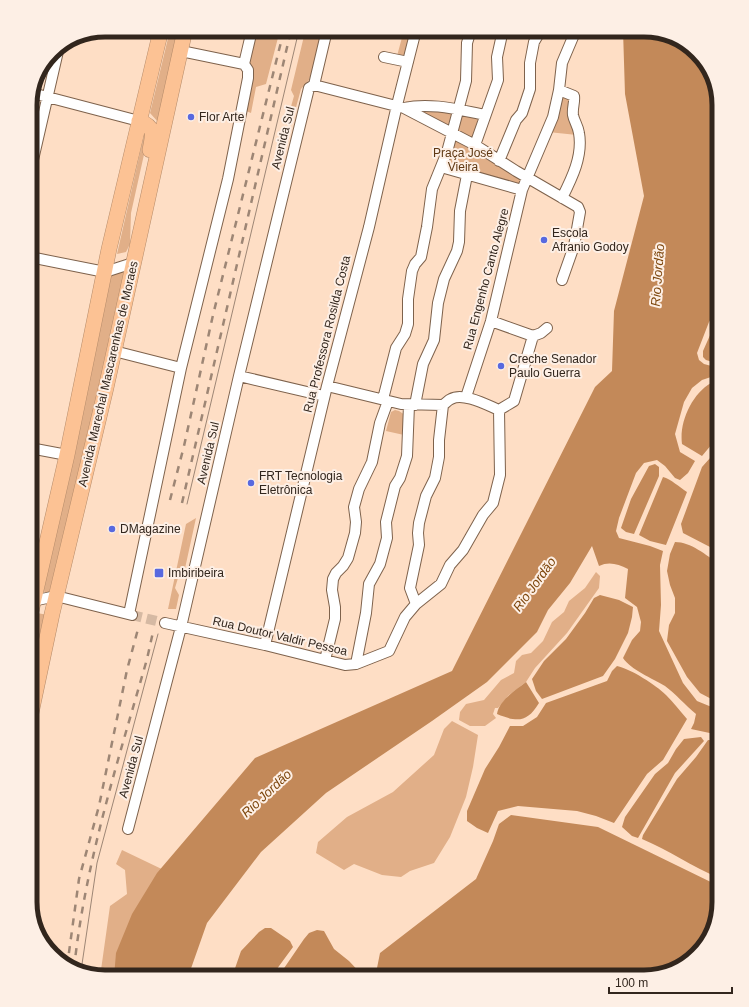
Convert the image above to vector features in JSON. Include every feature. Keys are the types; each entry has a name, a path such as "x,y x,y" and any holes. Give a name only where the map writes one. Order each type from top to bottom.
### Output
{"highway":[{"name":"Avenida Marechal Mascarenhas de Moraes","path":"37,561 67,456 105,272 159,37"},
{"name":"Avenida Marechal Mascarenhas de Moraes","path":"37,681 114,351 132,263 184,37"},
{"path":"139,120 148,124 152,132 152,140 139,194 140,233"}],"street":[{"path":"244,64 250,37"},
{"name":"Avenida Sul","path":"128,829 181,627 239,376 309,88 314,84 325,37"},
{"name":"Rua Professora Rosilda Costa","path":"265,645 326,391 400,106 414,37"},
{"path":"325,660 335,619 332,590 333,579 348,558 355,533 356,522 354,507 359,489 372,462 396,348 405,334 408,324 408,299 412,271 415,264 421,257 432,189 447,152 457,109 466,81 468,37"},
{"path":"475,145 498,80 497,57 502,37"},
{"path":"499,161 516,120 522,113 530,89 530,63 534,42 537,37"},
{"name":"Rua Engenho Canto Alegre","path":"466,397 491,321 522,190 553,117 559,90 562,63 573,37"},
{"path":"37,600 56,596 130,614 181,368 228,179 248,78 248,70 244,64 181,51"},
{"path":"37,143 57,57"},
{"path":"384,57 408,62"},
{"path":"314,84 400,106 475,145 527,178 578,207 580,209 574,246 562,280"},
{"path":"559,90 574,96 573,115 579,130 580,140 580,150 575,172 562,198"},
{"path":"38,94 139,120"},
{"path":"400,106 421,105 457,109 486,115"},
{"path":"442,167 522,190"},
{"path":"356,664 366,613 369,584 380,564 387,538 386,522 395,486 400,478 407,456 412,405 423,364 434,340 438,303 444,279 457,251 459,242 460,211 467,175"},
{"path":"37,258 105,272 132,263"},
{"path":"491,321 533,336 541,333 547,328"},
{"path":"239,376 412,405 443,405 456,397 466,397 499,410 514,401 533,336"},
{"path":"114,351 181,368"},
{"path":"416,604 410,588 418,545 420,523 426,496 435,478 439,457 439,440 443,405"},
{"name":"Rua Doutor Valdir Pessoa","path":"165,623 265,645 345,665 356,664 389,651 405,617 416,604 441,584 447,568 463,550 483,515 493,503 501,469 499,410"},
{"path":"37,450 67,456"},
{"path":"410,588 428,594"}],"green space":[{"path":"168,37 177,37 158,122 150,113"},
{"path":"254,37 278,37 266,84 256,87 251,113 246,111 248,64"},
{"path":"304,37 323,37 309,80 301,89 295,111 290,110 294,96 291,90"},
{"path":"402,37 409,37 404,57 397,56"},
{"path":"560,92 572,96 577,135 548,132"},
{"name":"Praça José Vieira","path":"405,101 442,108 478,118 473,139 470,140"},
{"path":"146,127 149,132 131,213 130,244 126,252 117,254"},
{"name":"Praça José Vieira","path":"456,141 520,179 520,184 448,168 454,142"},
{"path":"712,187 712,198 710,190"},
{"path":"126,269 54,594 41,591 109,273"},
{"path":"395,410 405,415 404,435 386,431 391,412"},
{"path":"196,518 184,573 178,578 175,588 179,595 176,609 168,609 186,524"},
{"path":"596,572 600,576 599,588 567,633 535,668 526,682 509,695 498,708 495,708 493,714 496,718 485,726 470,726 459,720 460,712 466,704 484,700 501,680 514,673 516,661 522,655 531,653 543,641 552,622 564,612 569,601 585,588"},
{"path":"37,613 48,615 37,666"},
{"path":"452,721 478,735 466,797 450,837 434,863 410,871 401,877 382,875 354,864 344,870 316,853 318,842 347,817 393,792 434,755 444,729"},
{"path":"122,850 170,873 127,970 101,970 110,906 127,894 125,870 116,864"}],"water":[{"name":"Rio Jordão","path":"623,37 649,37 662,39 678,46 689,54 701,67 711,91 712,317 697,353 699,360 704,364 712,366 712,378 702,380 692,388 684,402 675,434 680,452 695,461 688,473 680,480 675,478 665,466 657,460 644,463 636,473 619,518 616,531 619,538 663,551 660,565 661,605 659,631 683,683 697,701 712,707 712,734 691,729 696,714 673,692 636,670 623,658 632,640 640,631 641,622 637,607 625,598 628,569 614,564 603,564 599,566 592,546 570,583 548,610 537,632 487,682 326,793 261,852 207,923 190,970 115,970 116,953 132,914 157,873 255,758 452,671 595,387 612,371 614,311 644,196 625,94"},
{"path":"712,331 712,362 706,360 703,357 703,351"},
{"path":"712,383 712,444 702,456 682,444 682,436 688,409 704,388"},
{"path":"712,456 712,549 683,533 681,524 702,467"},
{"path":"655,464 659,467 659,476 634,534 626,532 621,528 631,499 649,466"},
{"path":"663,477 672,481 687,492 666,545 650,541 639,535"},
{"path":"675,542 687,544 712,559 712,699 700,693 687,677 667,641 669,625 675,613 675,598 667,571 670,554"},
{"path":"600,595 619,600 633,607 628,633 615,659 603,676 542,699 536,691 532,679 544,661 566,639 594,598"},
{"path":"617,666 636,674 662,691 687,719 663,760 647,774 614,823 577,811 518,806 498,811 488,833 467,821 467,811 485,769 510,726 523,726 537,717 546,703 607,681 612,671"},
{"path":"526,682 539,703 535,710 521,719 510,718 497,714 498,709 504,700"},
{"path":"701,737 704,741 675,773 638,838 632,836 622,827 625,817 655,774 668,763 684,739"},
{"path":"708,740 712,740 712,875 642,839 677,779"},
{"path":"511,815 598,827 712,883 710,920 703,936 695,947 682,959 658,969 377,970 380,953 476,879 499,824"},
{"path":"265,928 271,928 290,941 293,947 276,970 234,970 241,951 259,932"},
{"path":"317,930 324,931 334,949 357,970 283,970 309,933"}],"tunnel":[{"path":"132,615 165,623"}],"tram line":[{"path":"187,504 297,37"},
{"path":"82,966 97,863 158,634"}],"railway":[{"path":"170,500 184,446 213,315 282,37"},
{"path":"182,503 289,37"},
{"path":"68,959 79,879 99,806 127,670 138,629"},
{"path":"75,963 79,929 94,851 114,774 147,659 153,632"}],"place":[{"name":"Flor Arte","path":"191,117"},
{"name":"Escola Afranio Godoy","path":"544,240"},
{"name":"Creche Senador Paulo Guerra","path":"501,366"},
{"name":"FRT Tecnologia Eletrônica","path":"251,483"},
{"name":"DMagazine","path":"112,529"},
{"name":"Imbiribeira","path":"159,573"}]}
